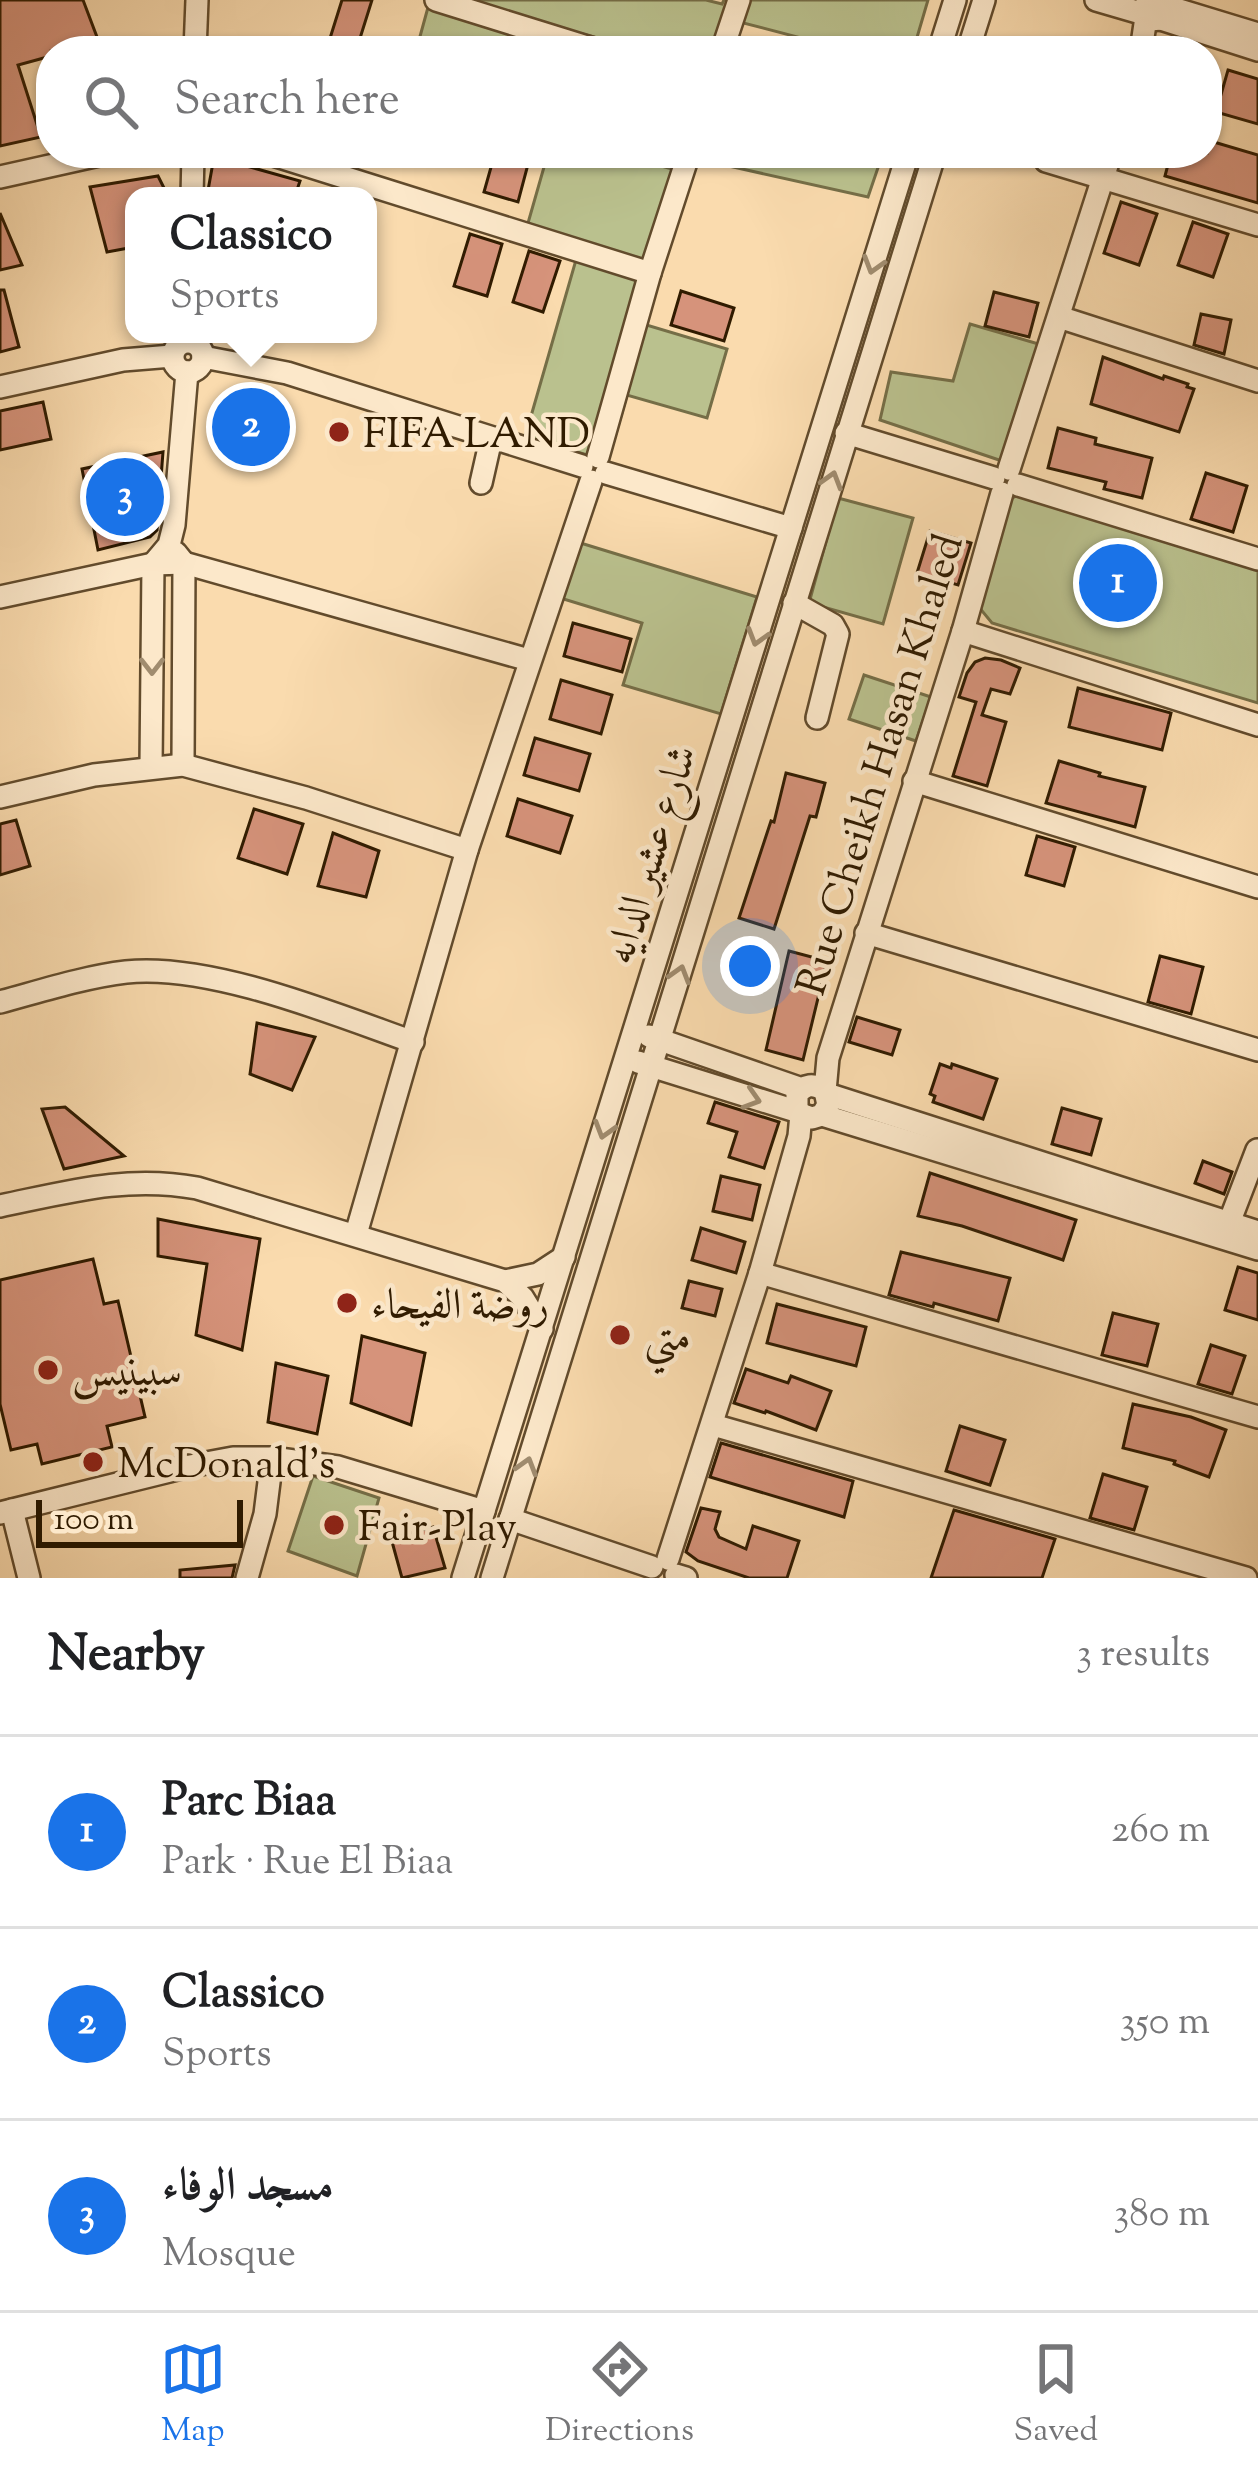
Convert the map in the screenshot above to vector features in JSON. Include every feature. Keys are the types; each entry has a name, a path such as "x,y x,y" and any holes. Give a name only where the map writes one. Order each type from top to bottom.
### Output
{"street":[{"path":"195,36 196,0"},
{"path":"436,0 552,36"},
{"path":"727,36 739,0"},
{"path":"944,36 955,0"},
{"path":"973,36 984,0"},
{"path":"1096,0 1155,7 1258,34"},
{"path":"1155,7 1258,50"},
{"path":"1147,36 1155,7"},
{"path":"0,177 40,168"},
{"path":"314,168 375,187"},
{"path":"356,1234 467,850 594,469 684,168"},
{"name":"شارع عشير الدايه","path":"463,1578 903,168"},
{"name":"شارع عشير الدايه","path":"492,1578 930,168"},
{"path":"1069,168 1258,225"},
{"name":"Rue Cheikh Hasan Khaled","path":"668,1573 1106,168"},
{"path":"377,188 650,273"},
{"path":"1059,317 1258,381"},
{"path":"0,386 123,360 188,352 287,373 791,528"},
{"path":"151,767 153,564 169,545 174,525 188,352"},
{"path":"846,433 1258,559"},
{"path":"481,483 491,439"},
{"path":"169,545 184,563 183,765"},
{"path":"0,597 153,564 184,563 529,660"},
{"path":"794,603 833,625 838,634 817,718"},
{"path":"964,631 1258,725"},
{"path":"0,797 94,775 183,765 306,798 467,850"},
{"path":"914,781 1258,887"},
{"path":"866,933 1258,1050"},
{"path":"0,1002 128,972 169,972 239,986 413,1042"},
{"path":"635,1031 811,1106 1258,1249"},
{"path":"626,1058 1258,1232"},
{"path":"1229,1222 1257,1150"},
{"path":"0,1206 118,1183 168,1182 218,1193 505,1281 523,1298 542,1329"},
{"path":"505,1281 538,1274 565,1256"},
{"path":"760,1273 1258,1417"},
{"path":"713,1425 1246,1578"},
{"path":"29,1578 3,1511 233,1459 272,1458 338,1467 484,1511"},
{"path":"247,1578 265,1514 272,1458"},
{"path":"510,1519 668,1573"}],"green space":[{"path":"430,0 706,0 722,4 724,0 928,0 917,36 794,36 736,21 732,36 420,36"},
{"path":"544,168 668,168 686,173 643,324 727,349 707,418 627,395 608,461 525,437 580,246 526,230"},
{"path":"738,168 878,168 868,197"},
{"path":"970,324 1042,345 1008,463 880,420 891,372 953,381"},
{"path":"1023,492 1258,566 1258,703 992,623 973,600 997,507"},
{"path":"838,498 913,518 883,624 809,603"},
{"path":"574,541 757,597 721,714 623,685 642,623 557,597"},
{"path":"864,675 931,697 916,741 849,719"},
{"name":"Fair-Play","path":"313,1476 379,1498 357,1576 288,1551"}],"building":[{"path":"0,0 83,0 97,36 36,36 36,60 18,65 36,121 36,138 0,146"},
{"path":"342,0 372,0 361,36 331,36"},
{"path":"1228,70 1258,79 1258,124 1222,114"},
{"path":"1222,144 1258,155 1258,203 1165,176 1167,168 1222,168"},
{"path":"212,168 253,168 300,181 298,187 209,187"},
{"path":"491,168 527,168 518,202 484,192"},
{"path":"158,176 164,187 125,187 125,249 107,252 90,187"},
{"path":"1121,202 1157,214 1139,265 1104,253"},
{"path":"0,213 22,265 0,270"},
{"path":"1193,222 1228,234 1213,277 1178,265"},
{"path":"470,234 502,244 487,296 454,286"},
{"path":"529,251 560,261 543,312 513,302"},
{"path":"0,290 4,290 19,347 0,352"},
{"path":"681,291 734,308 724,341 671,325"},
{"path":"994,292 1038,303 1029,337 985,326"},
{"path":"1201,314 1231,320 1224,354 1194,345"},
{"path":"1103,357 1194,389 1179,432 1091,404"},
{"path":"43,402 51,439 0,450 0,411"},
{"path":"1058,428 1096,438 1095,444 1152,458 1142,498 1104,489 1106,482 1048,468"},
{"path":"163,452 157,530 150,537 98,550 82,469"},
{"path":"1206,473 1247,486 1233,532 1191,519"},
{"path":"930,531 971,543 958,585 917,573"},
{"path":"573,623 631,639 622,672 564,656"},
{"path":"985,658 1020,668 1010,694 991,689 982,715 1006,722 987,786 953,776 976,702 959,697 967,673"},
{"path":"561,680 612,695 601,734 550,719"},
{"path":"1078,688 1171,713 1162,750 1069,727"},
{"path":"535,738 590,754 579,791 524,775"},
{"path":"1059,761 1145,787 1135,827 1046,803"},
{"path":"786,773 825,783 774,929 739,918 774,822"},
{"path":"518,799 572,816 560,853 507,836"},
{"path":"254,809 303,824 287,874 238,858"},
{"path":"16,820 30,866 0,875 0,824"},
{"path":"333,833 379,851 366,897 318,886"},
{"path":"1037,836 1075,847 1064,886 1026,875"},
{"path":"789,951 827,961 803,1060 766,1050"},
{"path":"1160,956 1203,967 1191,1014 1148,1002"},
{"path":"857,1017 900,1030 892,1055 849,1042"},
{"path":"257,1023 315,1037 292,1090 250,1074"},
{"path":"940,1064 997,1079 983,1119 933,1102 935,1096 930,1094"},
{"path":"715,1102 779,1122 764,1168 729,1157 737,1132 708,1123"},
{"path":"65,1107 124,1156 64,1169 42,1109"},
{"path":"1062,1108 1101,1119 1091,1155 1052,1144"},
{"path":"1203,1161 1232,1172 1224,1194 1195,1183"},
{"path":"930,1173 1076,1220 1063,1260 918,1216"},
{"path":"721,1176 760,1185 752,1220 713,1211"},
{"path":"158,1219 260,1239 242,1350 196,1335 207,1264 158,1256"},
{"path":"701,1228 745,1242 736,1273 692,1260"},
{"path":"901,1252 1010,1278 998,1321 889,1295"},
{"path":"93,1259 104,1304 118,1301 145,1417 107,1426 112,1447 42,1464 37,1444 11,1450 0,1404 0,1280"},
{"path":"1238,1267 1258,1273 1258,1320 1225,1310"},
{"path":"689,1281 722,1289 715,1316 682,1308"},
{"path":"777,1304 866,1327 856,1366 767,1343"},
{"path":"1113,1313 1158,1324 1147,1366 1102,1355"},
{"path":"362,1336 425,1353 411,1425 351,1403"},
{"path":"1211,1345 1245,1356 1232,1394 1198,1384"},
{"path":"276,1363 328,1376 317,1434 268,1422"},
{"path":"746,1369 788,1383 791,1376 831,1391 816,1430 734,1403"},
{"path":"1133,1404 1226,1430 1209,1477 1175,1461 1123,1448"},
{"path":"960,1426 1005,1440 990,1485 946,1471"},
{"path":"721,1443 853,1481 844,1517 710,1477"},
{"path":"1103,1474 1147,1487 1134,1530 1090,1518"},
{"path":"701,1508 720,1512 715,1529 719,1537 746,1549 753,1526 799,1541 787,1578 749,1578 698,1561 686,1552"},
{"path":"954,1510 1055,1539 1042,1578 931,1578"},
{"path":"433,1527 445,1568 402,1578 391,1538"},
{"path":"235,1565 232,1578 180,1578 180,1570"}],"place":[{"name":"Classico","path":"251,427"},
{"name":"FIFA LAND","path":"339,432"},
{"name":"مسجد الوفاء","path":"125,497"},
{"name":"Parc Biaa","path":"1118,583"},
{"name":"روضة الفيحاء","path":"347,1303"},
{"name":"متي","path":"620,1335"},
{"name":"سبينيس","path":"48,1370"},
{"name":"McDonald's","path":"93,1462"},
{"name":"Fair-Play","path":"334,1525"}]}
